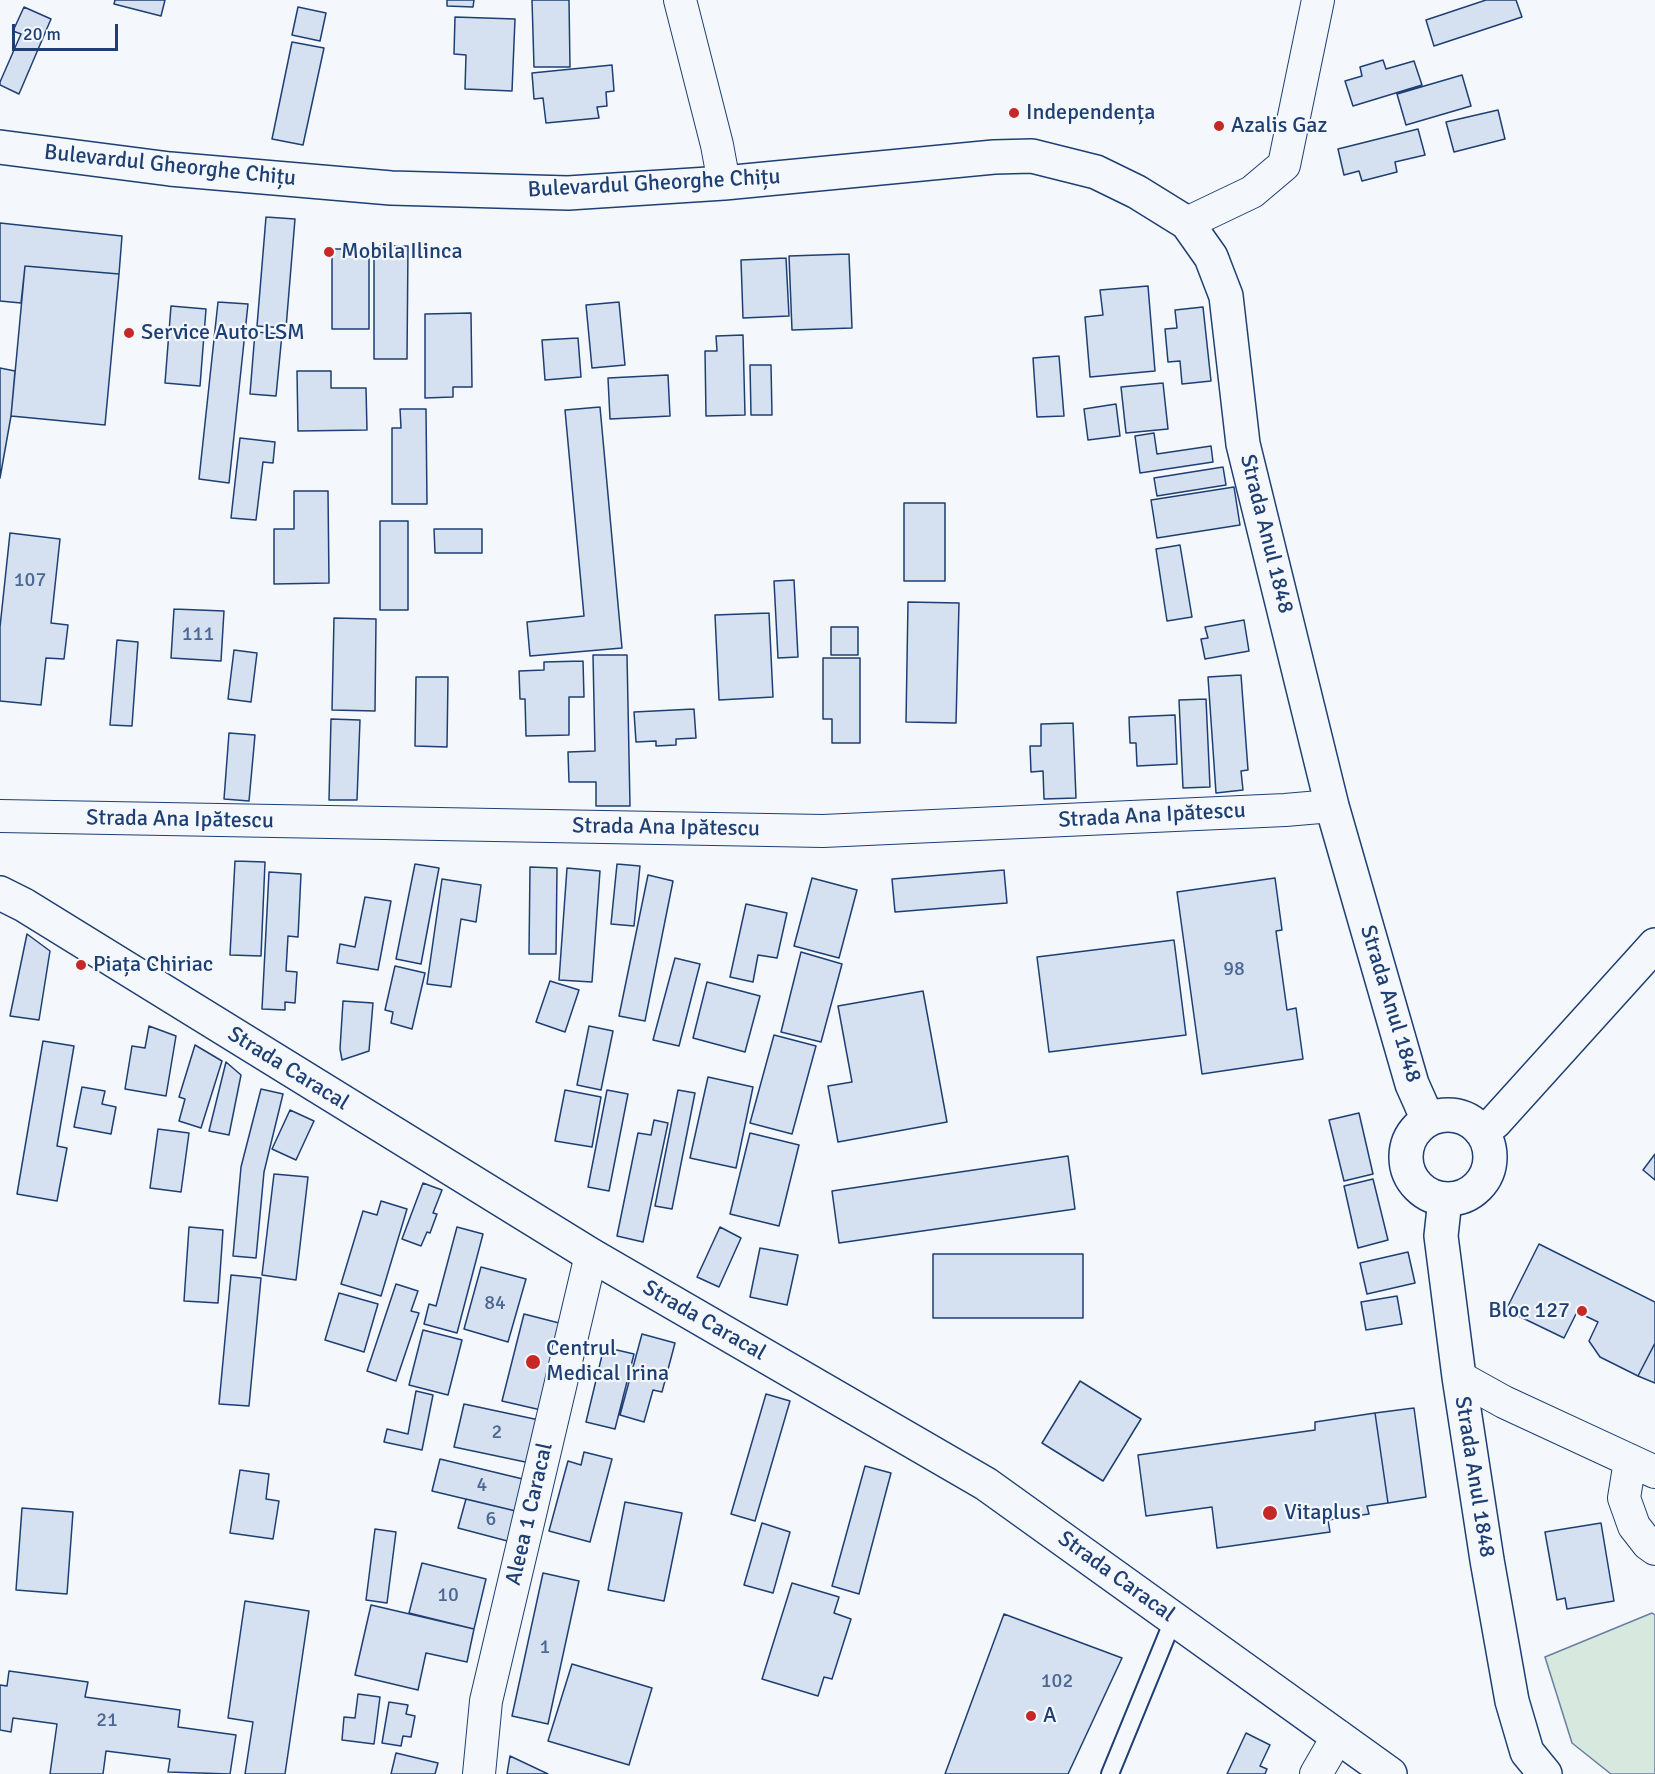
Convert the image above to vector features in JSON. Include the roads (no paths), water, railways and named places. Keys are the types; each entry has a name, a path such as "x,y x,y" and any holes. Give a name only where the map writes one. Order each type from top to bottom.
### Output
{"main road":[{"name":"Bulevardul Gheorghe Chițu","path":"0,147 170,169 390,188 568,193 724,183 994,157 1032,156 1096,172 1137,192 1187,223"},
{"name":"Strada Anul 1848","path":"1187,223 1211,256 1226,296 1243,444 1332,806 1412,1084 1428,1120"},
{"name":"Strada Caracal","path":"0,893 33,911 591,1255 986,1484 1390,1774"},
{"path":"1482,1132 1495,1122 1655,945"},
{"path":"1448,1114 1467,1119 1482,1132 1489,1146 1490,1162 1485,1178 1474,1190 1460,1197 1445,1199 1429,1195 1417,1186 1408,1173 1405,1158 1408,1142 1416,1129 1428,1120 1448,1114"},
{"name":"Strada Anul 1848","path":"1445,1199 1441,1236 1459,1377 1487,1560 1512,1701 1532,1767"}],"street":[{"path":"680,0 717,145 724,183"},
{"path":"1187,223 1252,192 1284,165 1318,0"},
{"name":"Strada Ana Ipătescu","path":"0,816 823,831 1273,811 1332,806"},
{"name":"Aleea 1 Caracal","path":"479,1774 486,1701 591,1255"},
{"path":"1459,1377 1504,1402 1642,1466 1623,1498 1634,1526 1648,1544 1655,1548"},
{"path":"1316,1774 1338,1736"}],"lane":[{"path":"1110,1774 1174,1618"}],"place":[{"name":"Independența","path":"1014,113"},
{"name":"Azalis Gaz","path":"1219,126"},
{"name":"Mobila Ilinca","path":"329,252"},
{"name":"Service Auto LSM","path":"129,333"},
{"name":"Piața Chiriac","path":"81,965"},
{"name":"Bloc 127","path":"1582,1311"},
{"name":"Centrul Medical Irina","path":"533,1362"},
{"name":"Vitaplus","path":"1270,1513"},
{"name":"A","path":"1031,1716"}]}
